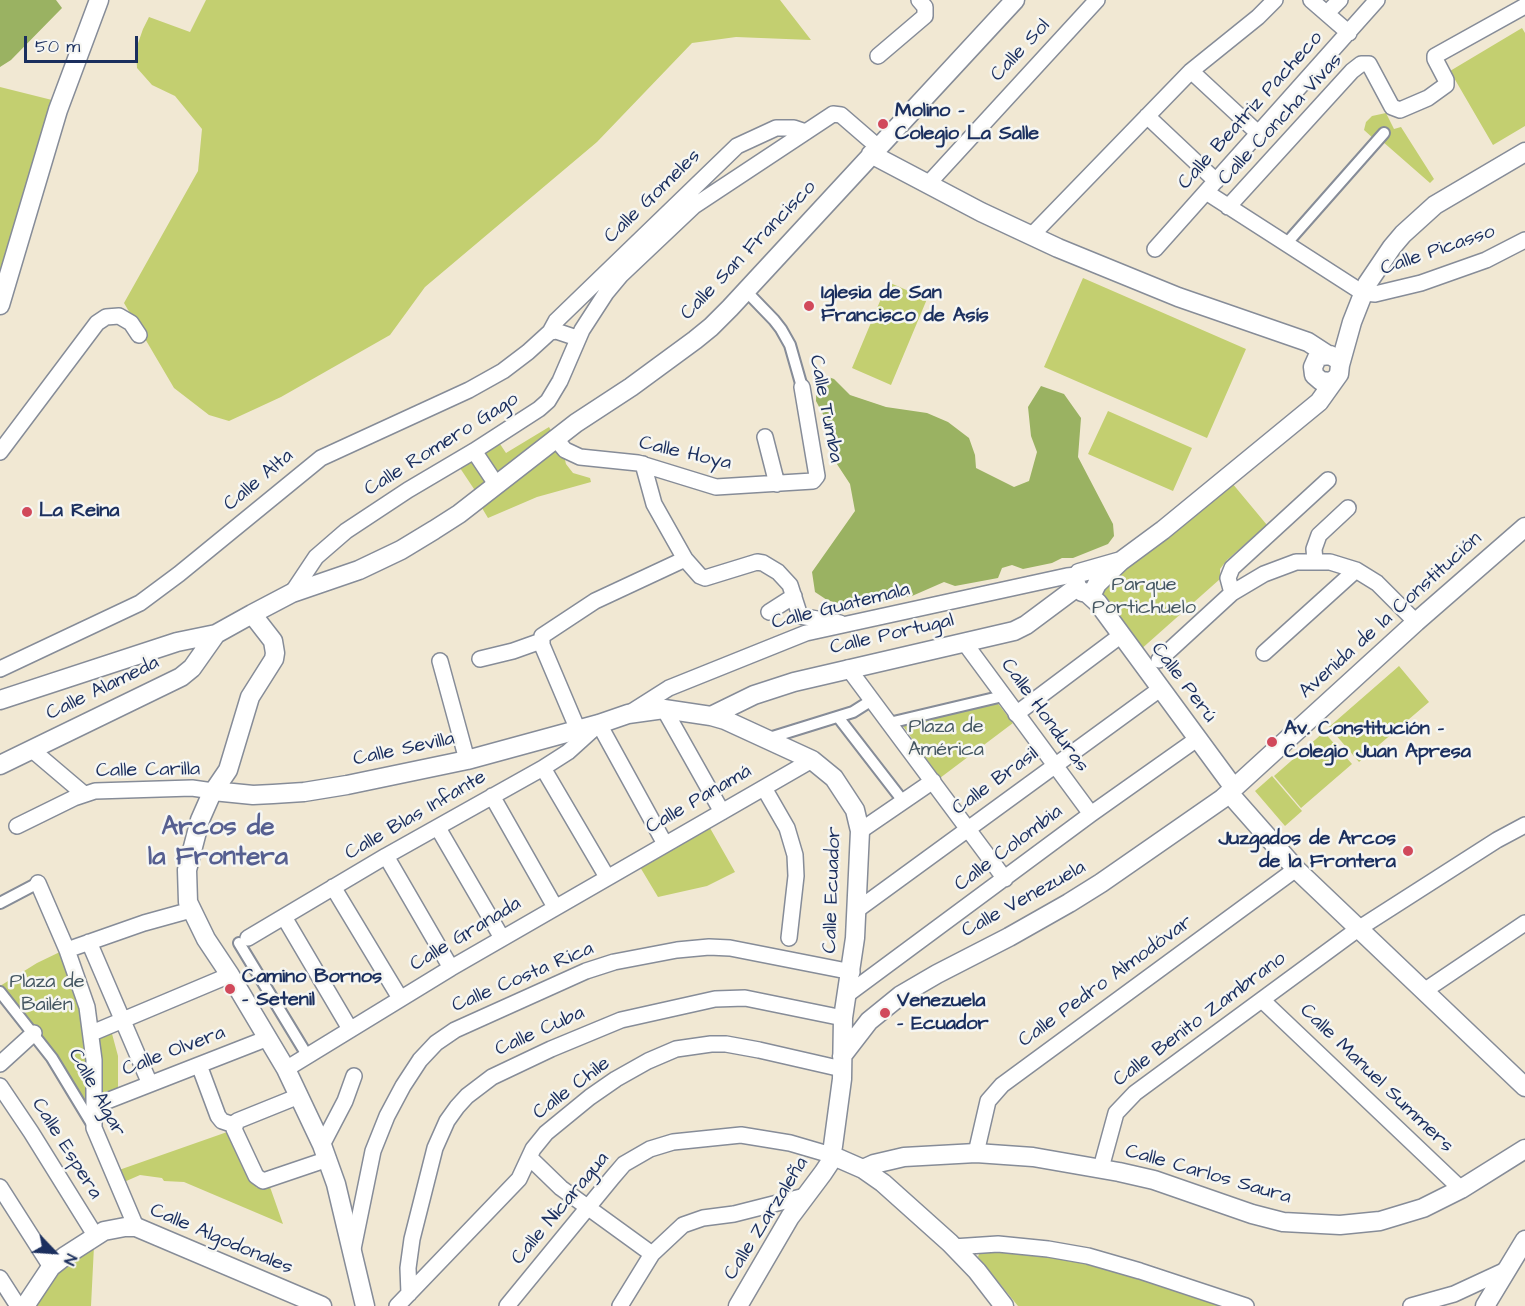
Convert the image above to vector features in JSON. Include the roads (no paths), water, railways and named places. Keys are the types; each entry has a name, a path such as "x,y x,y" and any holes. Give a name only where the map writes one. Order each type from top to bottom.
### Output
{"street":[{"path":"0,305 58,110 99,0"},
{"path":"878,56 925,16 925,8 919,0"},
{"name":"Calle San Francisco","path":"216,634 292,593 359,570 401,550 454,517 555,438 631,387 711,327 1015,0"},
{"name":"Calle Sol","path":"928,184 1097,0"},
{"path":"1031,236 1191,71 1258,17 1275,0"},
{"path":"1311,0 1349,33"},
{"path":"1327,14 1340,0"},
{"name":"Calle Beatriz Pacheco","path":"1155,249 1377,0"},
{"name":"Calle Concha Vivas","path":"1228,207 1352,71 1366,63 1371,66 1392,107 1396,110 1416,104 1428,98 1446,82 1435,59 1436,56 1525,5"},
{"path":"1191,71 1259,134"},
{"name":"Calle Gomeles","path":"572,353 577,338 591,313 621,275 683,214 828,116 837,114 874,150"},
{"path":"1146,116 1216,181"},
{"name":"Calle Gomeles","path":"550,332 556,321 737,146 776,128 794,128 806,132"},
{"path":"1286,244 1384,133"},
{"path":"874,150 928,184 1031,236 1157,290 1317,346 1328,366 1348,337 1363,293 1382,261 1403,234 1418,219 1449,196 1525,152"},
{"path":"1206,192 1363,293"},
{"name":"Calle Picasso","path":"1363,293 1376,294 1421,283 1486,260 1525,240"},
{"name":"Calle Tumba","path":"746,291 774,320 790,345 802,387 816,479"},
{"path":"0,452 97,323 112,315 123,317 131,323 139,335"},
{"path":"550,332 556,331 577,338"},
{"name":"Calle Alta","path":"0,669 140,603 321,458 482,384 515,362 550,332"},
{"name":"Calle Romero Gago","path":"292,593 316,557 357,523 474,452 539,409 548,401 560,381 572,353"},
{"name":"Calle Portugal","path":"711,716 773,688 1020,628 1089,586 1181,516 1309,410 1328,366"},
{"path":"765,436 777,484"},
{"name":"Calle Hoya","path":"555,438 566,450 580,458 643,464 716,487 777,484 816,479"},
{"path":"474,452 496,484"},
{"path":"643,464 654,504 685,559 700,576 705,578 757,562 763,563 785,578 800,616 846,624"},
{"path":"1232,593 1228,578 1232,568 1329,480"},
{"path":"1315,561 1314,549 1319,535 1348,508"},
{"name":"Avenida de la Constitución","path":"1232,790 1416,622 1525,527"},
{"path":"480,659 541,641 545,633 595,601 685,559"},
{"path":"1159,660 1232,593 1264,574 1296,562 1315,561 1340,564 1356,570 1377,583 1416,622"},
{"path":"1264,653 1356,570"},
{"name":"Calle Guatemala","path":"628,714 669,688 698,674 795,636 1067,576 1089,586"},
{"name":"Calle Perú","path":"1089,586 1120,636 1232,790 1296,869 1525,1087"},
{"path":"769,612 794,596"},
{"path":"252,614 273,641 274,659 250,697 228,770 213,791 200,820 188,860 187,891 191,910 206,939 286,1069 325,1152 353,1249 365,1306"},
{"path":"0,700 183,641 216,634"},
{"path":"192,668 216,634"},
{"path":"1016,714 1120,636"},
{"name":"Calle Alameda","path":"1,762 181,677 192,668 194,658 192,650 183,641"},
{"path":"541,641 578,730"},
{"name":"Calle Honduras","path":"964,642 1091,814"},
{"path":"440,661 467,760"},
{"path":"848,668 1005,879"},
{"name":"Calle Brasil","path":"857,910 1160,689"},
{"path":"889,723 1004,696"},
{"path":"766,739 853,712 872,700"},
{"path":"664,709 722,812"},
{"name":"Calle Ecuador","path":"599,724 628,714 664,709 711,716 812,760 843,789 855,810 860,831 857,910 852,972 843,1018 842,1063 831,1155"},
{"path":"838,717 903,801"},
{"path":"599,724 665,844"},
{"name":"Calle Sevilla","path":"213,791 253,795 304,792 467,760 599,724"},
{"name":"Calle Blas Infante","path":"243,941 386,856 543,768 568,752 599,724"},
{"name":"Calle Colombia","path":"848,994 1091,814 1197,739"},
{"name":"Calle Carilla","path":"30,749 84,794"},
{"name":"Calle Panamá","path":"607,877 812,760"},
{"path":"543,768 607,877"},
{"path":"860,831 933,781"},
{"name":"Calle Carilla","path":"17,826 84,794 108,789 192,788 213,791"},
{"path":"764,788 787,828 795,855 796,876 789,938"},
{"name":"Calle Venezuela","path":"842,1063 869,1022 901,995 1017,933 1093,888 1232,790"},
{"path":"492,796 555,907"},
{"name":"Calle Benito Zambrano","path":"1101,1168 1113,1120 1127,1099 1358,929 1480,850 1525,825"},
{"path":"438,828 502,938"},
{"path":"386,856 451,968"},
{"name":"Calle Pedro Almodóvar","path":"976,1153 988,1101 1002,1085 1296,869"},
{"name":"Calle Granada","path":"286,1069 400,998 607,877"},
{"path":"0,903 38,884 67,950 79,980 92,1033 94,1128"},
{"path":"333,887 400,998"},
{"path":"67,950 144,923 191,910"},
{"path":"284,916 350,1029"},
{"path":"1424,991 1525,923"},
{"path":"243,941 307,1056"},
{"path":"89,942 150,1084"},
{"name":"Calle Costa Rica","path":"353,1249 373,1151 387,1116 420,1060 436,1043 455,1030 586,971 614,962 677,950 730,948 852,972"},
{"path":"92,1033 230,975"},
{"name":"Calle Algar","path":"0,992 34,1033 63,1074 94,1128 136,1227"},
{"name":"Calle Cuba","path":"409,1294 408,1268 412,1239 435,1148 447,1121 457,1107 467,1096 492,1077 551,1048 621,1020 715,999 745,998 843,1018"},
{"name":"Calle Manuel Summers","path":"1262,1000 1461,1189"},
{"path":"0,1064 34,1033"},
{"name":"Calle Olvera","path":"94,1106 268,1038"},
{"name":"Calle Chile","path":"397,1306 519,1179 538,1142 546,1134 590,1097 648,1061 676,1049 711,1044 734,1045 842,1063"},
{"path":"199,1065 218,1116 222,1121 234,1125"},
{"path":"234,1125 256,1176 263,1181 325,1152 354,1076"},
{"name":"Calle Espera","path":"0,1086 95,1235"},
{"path":"234,1125 237,1121 299,1096"},
{"name":"Calle Nicaragua","path":"507,1306 624,1164 635,1156 661,1144 741,1134 790,1143 831,1155"},
{"name":"Calle Carlos Saura","path":"863,1169 890,1159 904,1157 976,1153 1033,1157 1101,1168 1181,1188 1252,1214 1283,1222 1360,1224 1380,1221 1423,1208 1461,1189 1525,1149"},
{"path":"831,1155 863,1169 883,1183 977,1271 1002,1305"},
{"name":"Calle Zarzaleña","path":"738,1306 790,1216 824,1173 831,1155"},
{"path":"530,1158 561,1188 652,1254"},
{"path":"0,1187 51,1267"},
{"path":"620,1306 652,1254 673,1233 693,1220 734,1214 805,1196"},
{"name":"Calle Algodonales","path":"25,1306 51,1267 95,1235 114,1228 136,1227 322,1306"},
{"path":"1485,1306 1525,1240"},
{"path":"953,1247 998,1244 1088,1256 1246,1306"},
{"path":"1411,1306 1454,1294 1509,1269"},
{"path":"0,1278 18,1306"}],"place":[{"name":"Molino - Colegio La Salle","path":"883,124"},
{"name":"Iglesia de San Francisco de Asís","path":"809,306"},
{"name":"La Reina","path":"27,512"},
{"name":"Av. Constitución - Colegio Juan Apresa","path":"1272,742"},
{"name":"Juzgados de Arcos de la Frontera","path":"1408,851"},
{"name":"Camino Bornos - Setenil","path":"230,989"},
{"name":"Venezuela - Ecuador","path":"885,1013"}],"district":[{"name":"Arcos de la Frontera","path":"218,844"}],"park label":[{"name":"Parque Portichuelo","path":"1144,598"},
{"name":"Plaza de América","path":"946,740"},
{"name":"Plaza de Bailén","path":"47,994"}]}
